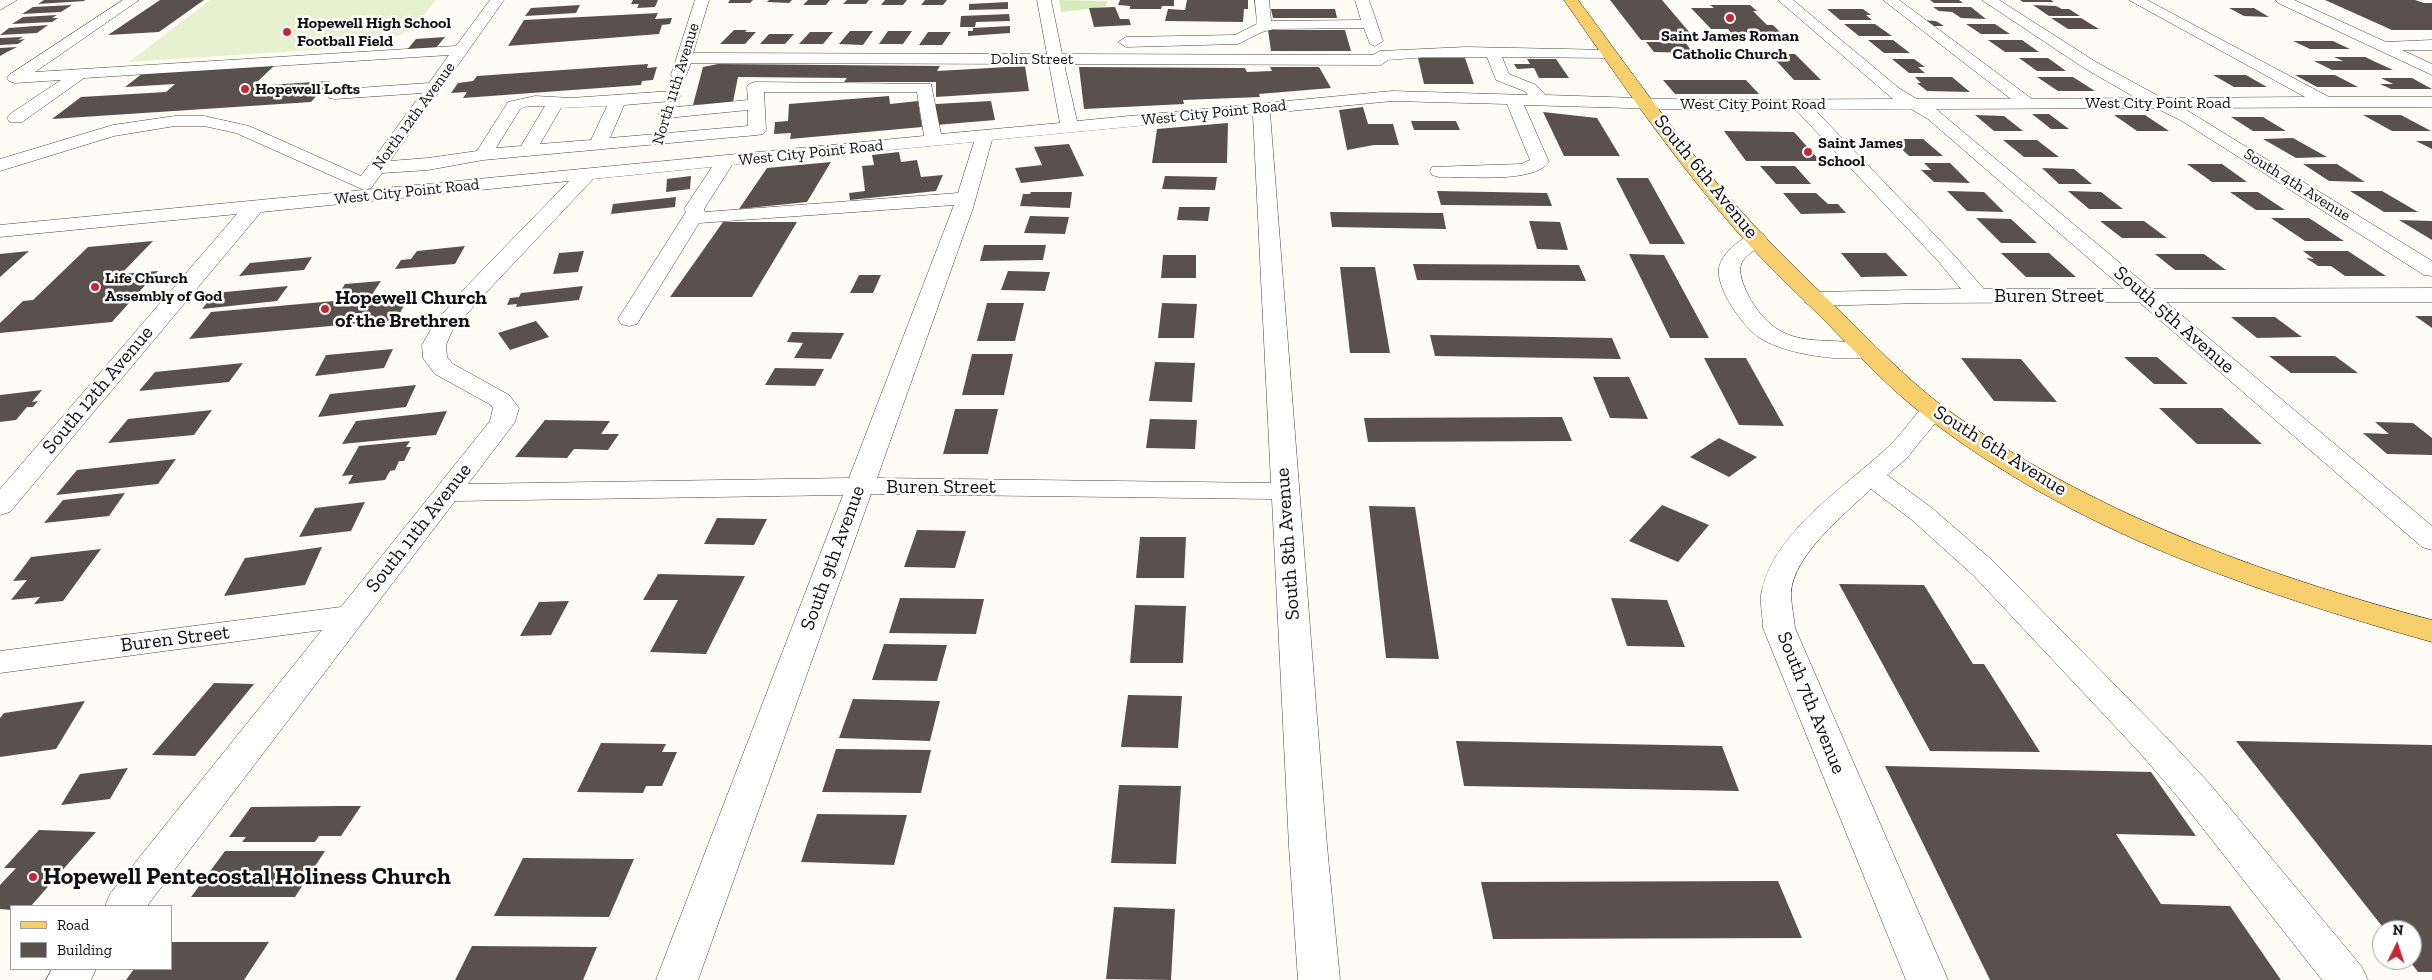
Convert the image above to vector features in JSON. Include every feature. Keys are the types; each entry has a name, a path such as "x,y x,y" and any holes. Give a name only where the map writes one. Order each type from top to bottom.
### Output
{"main road":[{"name":"South 6th Avenue","path":"1571,0 1646,103 1722,201 1867,351 1933,410 2020,468 2084,503 2157,537 2222,564 2311,596 2432,631"}],"street":[{"path":"0,6 10,0"},
{"path":"0,90 13,75 132,0"},
{"name":"North 12th Avenue","path":"360,190 498,0"},
{"name":"North 11th Avenue","path":"649,168 702,0"},
{"path":"1044,0 1068,127"},
{"path":"1262,0 1264,26"},
{"path":"1362,0 1392,96"},
{"name":"South 5th Avenue","path":"1785,0 1894,93 1934,115 2432,541"},
{"path":"1890,0 2027,103"},
{"name":"South 4th Avenue","path":"1990,0 2090,65 2136,92 2188,117 2432,270"},
{"path":"2136,0 2326,102"},
{"path":"2283,0 2432,70"},
{"path":"1111,42 1238,39 1264,26 1370,24"},
{"path":"1052,43 1072,43"},
{"path":"2381,46 2432,46"},
{"path":"13,75 80,74 462,50"},
{"name":"Dolin Street","path":"684,58 1380,58 1405,56 1421,52 1611,55"},
{"path":"1493,52 1502,77 1536,91 1540,99"},
{"path":"298,61 281,76 451,65"},
{"path":"16,118 80,74"},
{"path":"335,94 436,87"},
{"path":"376,168 428,164 483,155 757,130 755,87 925,87 933,140"},
{"name":"West City Point Road","path":"0,231 254,207 360,190 587,174 1392,96 1801,105 2432,102"},
{"path":"1439,171 1525,170 1533,168 1540,162 1513,98"},
{"path":"598,145 618,100"},
{"path":"483,155 514,106 532,101 569,103 618,100 669,104 757,104"},
{"path":"527,151 556,102"},
{"path":"2411,102 2432,113"},
{"path":"1801,105 1946,258 1978,296"},
{"name":"South 8th Avenue","path":"1261,108 1318,980"},
{"path":"0,165 50,148 107,132 146,125 196,122 230,125 360,190"},
{"name":"South 9th Avenue","path":"677,980 966,198 985,135"},
{"path":"629,319 695,213 694,209 726,161"},
{"name":"South 11th Avenue","path":"125,905 502,422 506,408 500,400 444,369 435,358 434,345 442,329 473,293 587,174"},
{"path":"695,213 701,218 966,198"},
{"name":"South 12th Avenue","path":"0,506 254,207"},
{"path":"1757,239 1736,255 1730,265 1730,274 1734,289 1749,314 1762,329 1789,343 1808,347 1867,351"},
{"name":"Buren Street","path":"1815,299 1978,296 2432,294"},
{"name":"South 7th Avenue","path":"1927,980 1779,628 1776,592 1784,567 1814,529 1897,453 1933,410"},
{"path":"1870,476 1922,514 1984,568 2152,744 2196,793 2347,980"},
{"name":"Buren Street","path":"446,493 860,487 1285,491"},
{"name":"Buren Street","path":"0,662 350,616"},
{"path":"67,980 75,970"}],"green space":[{"name":"Hopewell High School Football Field","path":"210,0 436,0 413,28 398,36 341,48 129,62"},
{"path":"1059,0 1108,1 1105,7 1061,12"}],"building":[{"path":"44,0 84,0 85,1 38,4"},
{"path":"160,0 204,0 159,32 108,35"},
{"path":"633,0 658,0 655,7 637,8 639,4 631,4"},
{"path":"730,0 753,0 750,3 728,3"},
{"path":"769,0 792,0 789,3 767,2"},
{"path":"808,0 830,0 826,5 803,5"},
{"path":"847,0 869,0 866,4 843,4"},
{"path":"885,0 907,0 903,5 881,5"},
{"path":"925,0 947,0 943,5 921,5"},
{"path":"1120,0 1174,0 1174,6 1162,6 1161,9 1130,9 1130,6 1118,5"},
{"path":"1187,0 1248,0 1248,9 1244,9 1243,22 1165,21 1168,9 1185,10"},
{"path":"1610,0 1662,0 1696,40 1641,40"},
{"path":"1930,0 1959,0 1963,3 1934,3"},
{"path":"2020,0 2051,0 2054,2 2023,2"},
{"path":"2325,0 2415,0 2432,3 2432,30 2392,30"},
{"path":"1008,2 1008,9 969,10 969,4"},
{"path":"72,5 61,12 22,14 33,7"},
{"path":"580,5 576,13 525,16 531,8"},
{"name":"Saint James Roman Catholic Church","path":"1710,5 1750,5 1757,11 1753,11 1767,25 1773,25 1782,34 1732,34 1728,29 1711,29 1691,8 1714,8"},
{"path":"2033,5 2056,6 2062,9 2069,9 2080,16 2049,16"},
{"path":"1115,7 1120,19 1129,19 1131,25 1094,27 1089,8"},
{"path":"1933,7 1971,7 1986,19 1961,18 1952,12 1939,11"},
{"path":"2229,8 2254,8 2269,17 2244,16"},
{"path":"1271,9 1335,9 1337,18 1273,18"},
{"path":"1827,9 1863,9 1871,15 1866,15 1872,20 1840,20"},
{"path":"658,13 655,19 672,18 670,24 662,25 659,34 508,46 524,20"},
{"path":"1009,14 1010,21 976,22 975,27 960,27 961,16"},
{"path":"57,15 52,18 58,18 52,22 12,24 23,17"},
{"path":"2051,18 2081,18 2099,29 2068,29"},
{"path":"1921,20 1936,21 1944,26 1928,26"},
{"path":"1844,24 1875,24 1892,36 1859,36"},
{"path":"1966,24 1995,24 2010,34 1981,34"},
{"path":"48,25 37,33 0,35 9,28"},
{"path":"1010,26 1010,33 968,36 968,31 973,31 973,28"},
{"path":"734,30 756,32 745,44 720,44"},
{"path":"1268,30 1345,30 1351,51 1271,51"},
{"path":"850,31 873,31 863,45 839,44"},
{"path":"888,31 912,31 903,44 879,44"},
{"path":"810,32 833,32 823,44 799,44"},
{"path":"928,32 951,32 942,45 919,45"},
{"path":"769,34 794,34 785,44 760,44"},
{"path":"23,37 18,40 25,39 18,44 0,45 0,38"},
{"path":"445,37 435,49 406,51 416,39"},
{"path":"1868,40 1893,40 1910,53 1884,53"},
{"path":"1988,40 2022,40 2039,52 2005,52"},
{"path":"2293,41 2333,41 2350,49 2310,49"},
{"path":"1646,42 1685,42 1693,53 1654,52"},
{"path":"17,47 7,52 0,56 0,48"},
{"path":"1770,54 1795,54 1821,80 1794,80"},
{"path":"2334,57 2365,57 2393,70 2332,70 2314,61 2343,61"},
{"path":"1418,58 1465,58 1474,84 1424,84"},
{"path":"2019,58 2048,58 2066,71 2037,71"},
{"path":"1527,59 1556,59 1569,78 1539,78 1534,68 1517,69 1514,64 1530,64"},
{"path":"1892,59 1914,59 1925,67 1918,67 1925,73 1909,73"},
{"name":"Hopewell Lofts","path":"276,64 253,86 330,81 311,102 52,119 81,97 166,92 175,84 125,87 143,73"},
{"path":"648,64 647,68 657,67 653,80 642,81 641,85 463,98 467,92 451,93 458,83 473,81 477,76"},
{"path":"718,64 940,66 937,71 1025,66 1029,91 936,97 936,82 844,82 847,78 738,77 733,102 693,105 703,67"},
{"path":"1079,67 1245,68 1247,72 1272,71 1270,67 1319,67 1331,88 1259,94 1260,97 1183,100 1184,104 1084,109"},
{"path":"2213,75 2246,75 2267,87 2234,87"},
{"path":"2295,75 2335,75 2358,87 2317,87"},
{"path":"1915,77 1952,77 1970,92 1927,91 1917,83 1921,83"},
{"path":"2037,77 2073,77 2095,91 2058,91"},
{"path":"2381,78 2412,78 2432,89 2391,89 2380,84 2393,84"},
{"path":"1663,80 1746,80 1759,94 1675,94"},
{"path":"889,96 890,104 918,101 922,127 790,139 791,133 774,134 775,122 788,121 789,104"},
{"path":"991,101 995,120 936,125 936,104"},
{"path":"1363,107 1368,124 1393,124 1399,145 1374,145 1347,150 1339,110"},
{"path":"1543,112 1597,118 1620,156 1564,156"},
{"path":"2032,114 2049,114 2069,129 2051,129"},
{"path":"1975,115 2004,116 2023,131 1994,131"},
{"path":"2114,115 2145,115 2169,131 2137,131"},
{"path":"2363,115 2401,115 2431,131 2392,131"},
{"path":"2231,117 2263,117 2286,131 2253,131"},
{"path":"1411,121 1456,121 1460,130 1414,130"},
{"path":"1228,123 1227,163 1152,163 1157,129"},
{"path":"1724,131 1794,132 1820,161 1746,161"},
{"path":"2293,138 2327,157 2296,158 2263,139"},
{"path":"1891,139 1923,139 1943,156 1909,156"},
{"path":"2003,140 2037,140 2059,157 2024,157"},
{"path":"2416,141 2432,141 2432,149"},
{"path":"1069,144 1084,176 1021,183 1015,168 1042,165 1034,147"},
{"path":"899,152 901,162 917,160 921,177 943,175 936,191 850,200 849,193 865,191 862,166 874,165 872,155"},
{"path":"831,162 807,202 739,209 767,168"},
{"path":"1924,163 1950,163 1970,183 1934,182 1921,170 1931,170"},
{"path":"2187,164 2222,164 2247,182 2212,182"},
{"path":"2303,164 2337,164 2365,182 2329,181"},
{"path":"1760,166 1795,166 1811,184 1776,184"},
{"path":"2042,168 2074,169 2092,184 2059,184"},
{"path":"691,176 690,189 666,192 667,179"},
{"path":"1165,176 1217,177 1215,190 1162,189"},
{"path":"1616,178 1648,178 1685,244 1650,244"},
{"path":"1437,191 1547,193 1552,206 1441,205"},
{"path":"1947,191 1984,192 2004,212 1967,211"},
{"path":"2068,191 2101,192 2123,209 2089,209"},
{"path":"2350,191 2382,191 2418,212 2384,212"},
{"path":"1031,192 1072,192 1070,208 1020,206 1023,194 1030,194"},
{"path":"2230,192 2258,192 2285,210 2256,210"},
{"path":"1783,193 1816,193 1828,204 1838,204 1846,213 1801,214"},
{"path":"676,197 675,207 611,214 613,204"},
{"path":"1179,207 1210,207 1208,221 1177,220"},
{"path":"1330,212 1443,213 1446,229 1332,227"},
{"path":"1030,216 1069,217 1065,234 1024,233"},
{"path":"1976,218 2011,219 2037,243 2001,243"},
{"path":"2271,218 2309,218 2344,241 2305,241"},
{"path":"2399,220 2432,221 2432,240"},
{"path":"1529,221 1560,222 1568,250 1537,249"},
{"path":"2100,221 2144,221 2167,238 2122,238"},
{"path":"723,222 797,222 752,297 670,297"},
{"name":"Life Church Assembly of God","path":"153,241 121,274 158,271 112,322 0,333 0,323 23,301 33,300 88,247"},
{"path":"984,245 1046,245 1043,260 980,261"},
{"path":"465,246 455,264 395,269 401,260 411,259 417,251"},
{"path":"29,251 0,277 0,254"},
{"path":"584,251 578,272 553,274 559,253"},
{"path":"2303,251 2348,251 2386,276 2345,276 2331,266 2318,266 2306,258 2314,259"},
{"path":"1841,253 1886,253 1908,276 1861,277"},
{"path":"2001,253 2049,253 2076,277 2026,277"},
{"path":"1629,254 1664,255 1709,338 1670,338"},
{"path":"2155,254 2204,254 2226,270 2175,270"},
{"path":"1163,255 1196,255 1196,278 1161,278"},
{"path":"312,257 304,270 239,276 250,263"},
{"path":"1413,264 1579,265 1586,281 1417,280"},
{"path":"1340,267 1375,267 1390,353 1350,353"},
{"path":"1008,271 1050,272 1045,291 1001,290"},
{"path":"859,275 881,275 873,293 850,293"},
{"name":"Hopewell Church of the Brethren","path":"381,281 367,302 378,301 375,305 406,302 396,320 189,339 211,312 334,301 345,284"},
{"path":"288,286 277,301 202,309 215,293"},
{"path":"583,286 579,300 516,307 517,304 507,305 510,298 519,297 521,293"},
{"path":"987,303 1024,303 1015,341 977,341"},
{"path":"1162,303 1197,304 1194,338 1158,338"},
{"path":"2415,316 2432,316 2432,328"},
{"path":"2231,317 2275,317 2302,337 2257,338"},
{"path":"536,321 549,337 510,350 498,333"},
{"path":"792,332 844,333 831,359 794,358 803,343 787,342"},
{"path":"1430,335 1612,338 1621,359 1435,356"},
{"path":"393,349 384,368 315,376 326,355"},
{"path":"972,354 1013,354 1004,395 962,395"},
{"path":"2269,356 2335,356 2358,373 2291,373"},
{"path":"2124,357 2157,357 2188,384 2154,384"},
{"path":"1704,358 1746,358 1784,426 1739,425"},
{"path":"1961,358 2021,359 2057,402 1994,401"},
{"path":"1155,362 1195,363 1192,402 1149,401"},
{"path":"243,363 229,382 139,391 155,372"},
{"path":"775,368 824,369 815,386 765,385"},
{"path":"1593,377 1629,377 1648,419 1610,418"},
{"path":"416,385 406,407 318,417 330,394"},
{"path":"42,390 32,402 38,401 33,407 27,407 16,420 0,422 0,395"},
{"path":"2159,408 2222,408 2262,444 2197,444"},
{"path":"955,409 998,409 988,454 943,454"},
{"path":"212,410 194,435 108,443 128,419"},
{"path":"447,411 436,435 342,444 356,421"},
{"path":"1562,417 1572,441 1368,442 1364,418"},
{"path":"1150,419 1197,420 1195,449 1146,448"},
{"path":"545,420 610,421 601,434 619,434 608,450 574,449 567,458 515,457"},
{"path":"2375,422 2413,423 2432,438 2432,455 2387,454 2363,433 2389,434"},
{"path":"1719,438 1757,457 1729,477 1690,457"},
{"path":"410,441 406,447 411,447 404,461 399,461 395,470 390,471 385,480 348,484 353,475 342,476 359,446"},
{"path":"176,459 158,484 56,495 77,470"},
{"path":"125,493 109,516 44,523 63,500"},
{"path":"365,502 351,531 299,537 315,508"},
{"path":"1662,505 1709,525 1678,562 1629,541"},
{"path":"1369,506 1415,507 1439,659 1386,658"},
{"path":"717,518 767,519 754,545 704,544"},
{"path":"917,530 966,531 955,568 904,567"},
{"path":"1140,537 1186,537 1184,578 1136,578"},
{"path":"322,547 305,585 224,596 245,558"},
{"path":"101,549 63,601 34,604 40,597 11,600 27,580 13,581 31,557"},
{"path":"658,574 745,576 706,654 650,652 678,600 643,600"},
{"path":"1839,584 1924,585 1973,664 1984,664 2040,752 1930,751"},
{"path":"900,598 984,599 976,634 889,633"},
{"path":"1611,598 1667,600 1685,647 1627,646"},
{"path":"569,601 551,635 520,636 539,602"},
{"path":"1135,605 1186,606 1183,663 1130,663"},
{"path":"884,644 947,645 937,681 872,680"},
{"path":"214,683 254,684 195,756 152,755"},
{"path":"1128,695 1182,696 1178,748 1121,747"},
{"path":"853,699 940,701 930,741 839,738"},
{"path":"85,701 56,749 0,757 0,718 4,713"},
{"path":"1456,741 1722,746 1739,791 1464,786"},
{"path":"2236,741 2432,745 2432,972 2418,972 2416,970 2422,970 2422,920 2377,920"},
{"path":"601,743 666,744 662,752 677,752 662,786 646,786 643,793 577,792"},
{"path":"836,749 931,750 921,793 822,792"},
{"path":"1885,766 2151,772 2196,836 2116,834 2161,904 2230,906 2281,980 1990,980"},
{"path":"128,768 110,799 61,805 80,774"},
{"path":"1119,785 1181,786 1176,864 1111,863"},
{"path":"361,806 341,836 319,836 315,842 242,842 246,837 229,837 251,807"},
{"path":"817,814 907,815 894,865 801,862"},
{"name":"Hopewell Pentecostal Holiness Church","path":"39,830 96,832 32,905 10,905 10,910 0,909 0,885 16,868 4,868"},
{"path":"225,851 325,851 295,897 191,897"},
{"path":"523,858 634,859 609,917 494,916"},
{"path":"1778,881 1802,938 1493,939 1481,882"},
{"path":"1114,907 1175,909 1171,980 1106,979"},
{"path":"172,942 269,942 244,980 126,980 133,970 172,970"},
{"path":"472,946 597,947 583,980 455,980"}],"place":[{"name":"Saint James Roman Catholic Church","path":"1730,18"},
{"name":"Hopewell High School Football Field","path":"287,32"},
{"name":"Hopewell Lofts","path":"245,89"},
{"name":"Saint James School","path":"1808,152"},
{"name":"Life Church Assembly of God","path":"95,287"},
{"name":"Hopewell Church of the Brethren","path":"325,309"},
{"name":"Hopewell Pentecostal Holiness Church","path":"33,877"}]}
